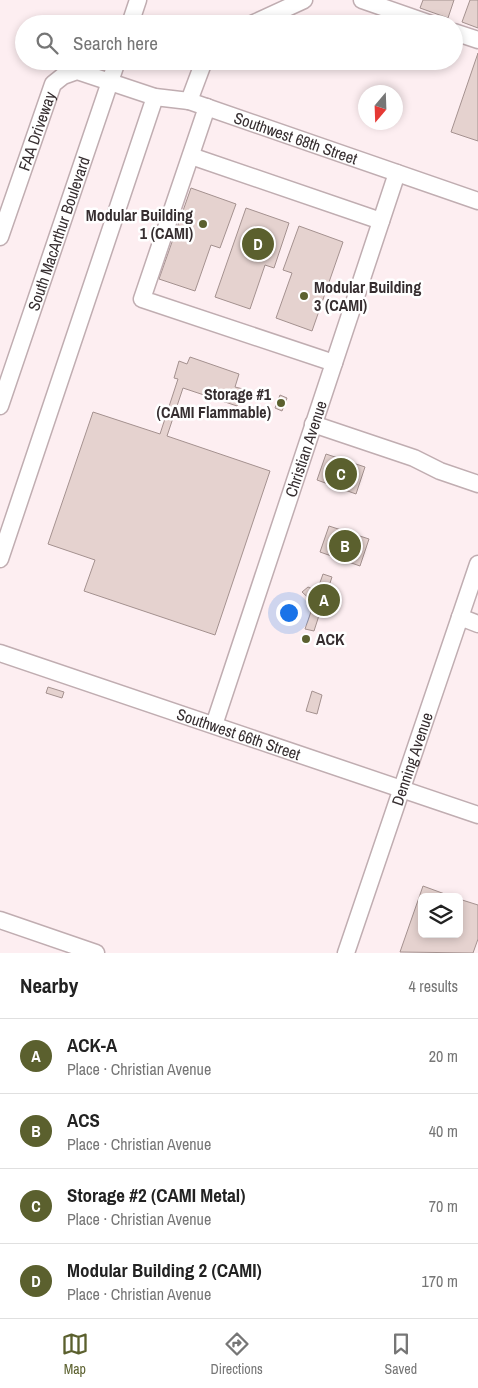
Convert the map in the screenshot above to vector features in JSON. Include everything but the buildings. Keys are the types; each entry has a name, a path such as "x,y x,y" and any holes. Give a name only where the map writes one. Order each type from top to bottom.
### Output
{"street":[{"path":"133,15 138,0"},
{"path":"272,15 304,0"},
{"path":"362,0 405,15"},
{"path":"463,35 478,40"},
{"name":"South MacArthur Boulevard","path":"0,406 114,70"},
{"path":"189,101 201,70"},
{"name":"FAA Driveway","path":"0,237 53,84 63,76 77,71 110,81"},
{"name":"Southwest 68th Street","path":"110,81 155,97 189,101 478,201"},
{"path":"0,559 155,97"},
{"path":"207,108 142,298 334,363"},
{"path":"191,156 381,221"},
{"name":"Christian Avenue","path":"214,725 397,173"},
{"path":"313,424 414,458 440,471 478,484"},
{"name":"Denning Avenue","path":"346,953 478,564"},
{"path":"460,618 478,624"},
{"name":"Southwest 66th Street","path":"0,653 478,815"},
{"path":"0,920 96,953"}],"place":[{"name":"Modular Building 1 (CAMI)","path":"203,224"},
{"name":"Modular Building 2 (CAMI)","path":"258,244"},
{"name":"Modular Building 3 (CAMI)","path":"304,296"},
{"name":"Storage #1 (CAMI Flammable)","path":"281,403"},
{"name":"Storage #2 (CAMI Metal)","path":"341,474"},
{"name":"ACS","path":"345,546"},
{"name":"ACK-A","path":"324,600"},
{"name":"ACK","path":"306,639"}]}
